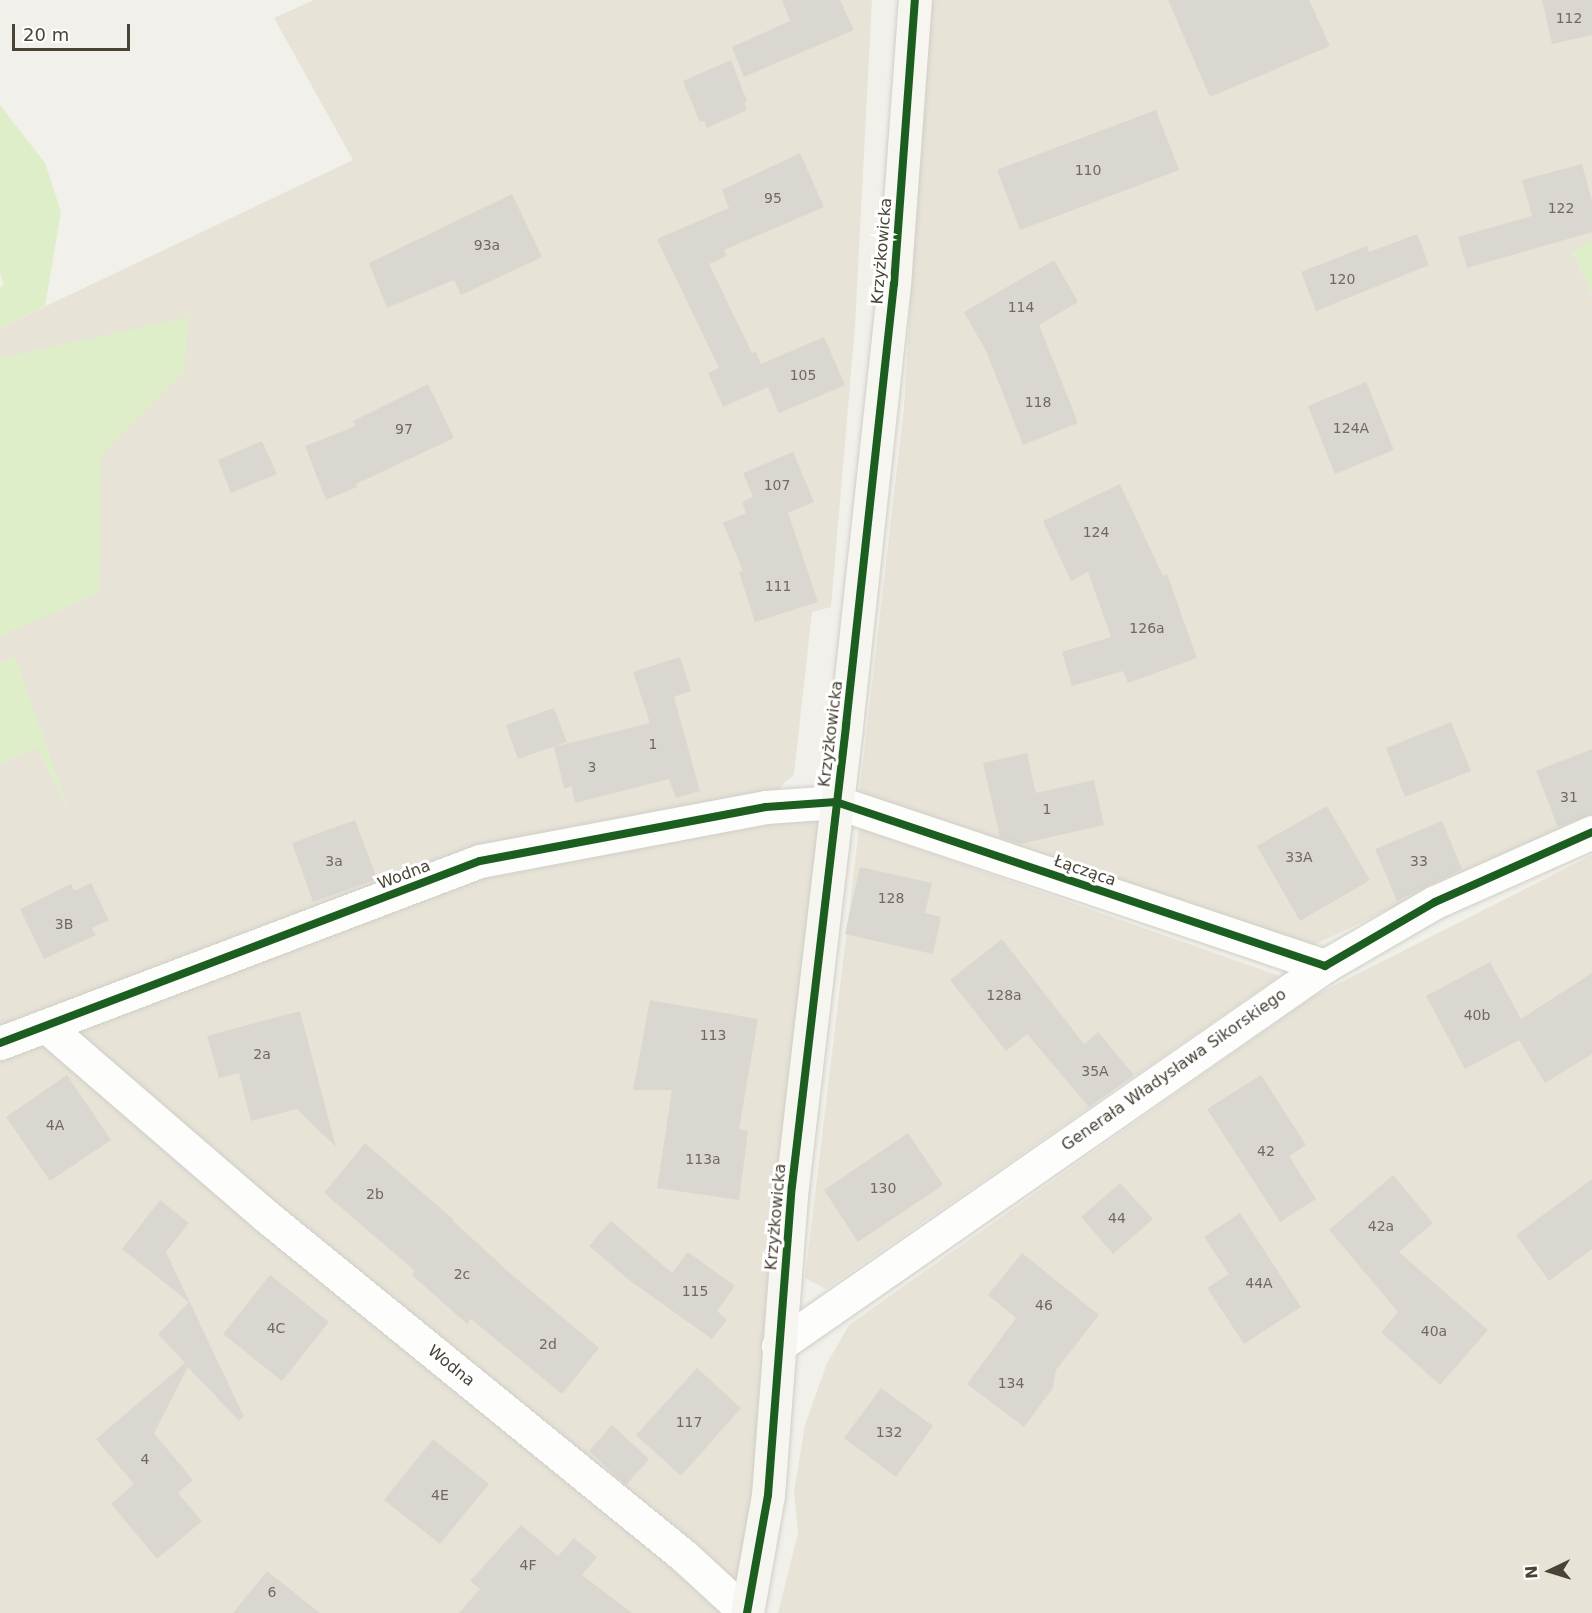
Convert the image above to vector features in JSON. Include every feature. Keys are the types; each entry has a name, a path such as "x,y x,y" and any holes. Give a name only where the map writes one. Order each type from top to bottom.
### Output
{"street":[{"name":"Krzyżkowicka","path":"746,1613 768,1495 793,1174 894,284 915,0"},
{"name":"Łącząca","path":"836,802 1325,966"},
{"name":"Wodna","path":"0,1043 480,861 766,807 836,802"},
{"name":"Generała Władysława Sikorskiego","path":"778,1346 1325,966 1435,902 1592,832"},
{"name":"Wodna","path":"46,1026 266,1216 684,1556 746,1613"}],"shaded area":[{"path":"314,0 872,0 855,326 831,607 812,612 794,775 785,782 767,806 836,802 747,1613 0,1613 0,763 37,747 67,807 15,657 0,663 0,328 353,160 274,18"},
{"path":"928,0 1592,0 1592,241 1573,253 1592,293 1592,816 1514,849 1308,948 859,797 904,408"},
{"path":"859,828 1280,976 826,1289 805,1278"},
{"path":"1592,855 1592,1613 778,1613 798,1533 794,1492 805,1425 827,1363 849,1325 1312,997"}],"green space":[{"path":"0,105 45,163 61,212 45,306 0,328 0,287 4,285 0,272"},
{"path":"1592,241 1592,293 1573,252"},
{"path":"189,317 184,371 101,455 99,593 0,636 0,358"},
{"path":"15,657 70,813 37,747 0,763 0,663"}],"building":[{"path":"782,0 840,0 854,30 744,77 732,47 790,21"},
{"path":"1168,0 1309,0 1330,46 1210,97"},
{"path":"1542,0 1592,0 1592,35 1552,44"},
{"path":"731,60 747,101 744,103 747,110 707,128 704,121 700,122 683,81"},
{"path":"1156,110 1179,170 1020,230 997,170"},
{"path":"800,153 824,207 724,250 727,256 709,264 752,353 756,352 761,364 824,337 845,385 779,413 768,387 723,407 708,373 719,368 657,239 729,208 722,190"},
{"path":"1582,164 1592,201 1592,232 1467,268 1458,237 1532,216 1522,180"},
{"path":"512,194 542,257 461,295 454,280 387,308 369,263"},
{"path":"1417,234 1429,265 1316,311 1301,272 1367,246 1369,252"},
{"path":"1054,260 1078,302 1039,325 1078,423 1023,445 987,353 964,312"},
{"path":"1366,382 1394,450 1335,474 1308,406"},
{"path":"428,384 454,438 356,484 357,487 326,500 305,446 356,426 353,421"},
{"path":"262,441 277,474 231,493 218,460"},
{"path":"793,452 814,502 788,513 818,602 755,622 739,572 743,571 723,523 746,513 742,502 753,497 743,473"},
{"path":"1120,484 1163,576 1167,574 1197,658 1128,683 1123,671 1072,686 1062,652 1111,637 1088,572 1071,581 1043,521"},
{"path":"680,657 691,691 674,697 700,791 676,798 669,779 575,803 572,787 564,788 554,747 650,723 633,672"},
{"path":"554,708 567,742 518,759 506,725"},
{"path":"1451,722 1471,771 1405,797 1386,748"},
{"path":"1592,749 1592,814 1558,827 1536,771"},
{"path":"1027,753 1036,793 1094,780 1104,825 1020,844 1000,837 983,763"},
{"path":"1327,806 1370,880 1300,921 1257,846"},
{"path":"355,820 377,879 313,902 292,843"},
{"path":"1442,821 1462,869 1397,901 1375,849"},
{"path":"860,867 932,883 925,913 941,917 933,954 845,934"},
{"path":"91,883 109,920 92,928 96,935 44,959 20,909 71,884 74,891"},
{"path":"1002,939 1084,1044 1098,1032 1134,1075 1089,1107 1027,1034 1006,1051 950,980"},
{"path":"1490,962 1521,1019 1592,973 1592,1054 1545,1083 1519,1040 1465,1069 1426,996"},
{"path":"650,1000 758,1019 739,1129 748,1131 739,1200 657,1188 672,1090 633,1090"},
{"path":"300,1011 336,1147 297,1109 251,1121 239,1073 219,1078 207,1036"},
{"path":"67,1075 111,1140 50,1181 6,1117"},
{"path":"1261,1075 1306,1145 1289,1156 1316,1199 1280,1222 1207,1109"},
{"path":"908,1133 943,1185 858,1242 824,1190"},
{"path":"365,1143 453,1219 511,1274 599,1348 562,1394 471,1319 467,1324 412,1275 415,1271 324,1193"},
{"path":"1393,1175 1433,1223 1399,1252 1488,1330 1440,1385 1381,1332 1398,1312 1329,1230"},
{"path":"1592,1179 1592,1249 1549,1281 1516,1235"},
{"path":"1120,1183 1153,1219 1113,1254 1081,1217"},
{"path":"160,1200 189,1223 166,1252 244,1417 239,1421 188,1367 154,1433 193,1480 178,1493 202,1521 157,1559 111,1504 134,1484 96,1439 185,1363 158,1334 189,1302 122,1249"},
{"path":"1240,1213 1301,1307 1244,1344 1207,1288 1229,1274 1204,1237"},
{"path":"611,1221 672,1273 688,1252 735,1286 717,1311 727,1320 712,1339 629,1280 589,1246"},
{"path":"1022,1253 1099,1315 1056,1370 1053,1388 1024,1427 967,1384 1016,1318 988,1295"},
{"path":"270,1275 329,1322 282,1381 223,1334"},
{"path":"697,1368 741,1408 681,1476 636,1435"},
{"path":"881,1388 933,1426 896,1477 844,1438"},
{"path":"612,1425 649,1459 626,1485 589,1451"},
{"path":"433,1439 489,1484 440,1544 384,1500"},
{"path":"521,1525 558,1556 574,1538 597,1557 582,1575 632,1613 459,1613 480,1589 470,1581"},
{"path":"267,1571 320,1613 233,1613"}],"cycle path":[{"path":"747,1613 768,1495 792,1186 846,725 894,284 915,0"},
{"path":"0,1043 480,861 766,807 836,802 1325,966 1435,902 1592,832"}]}
